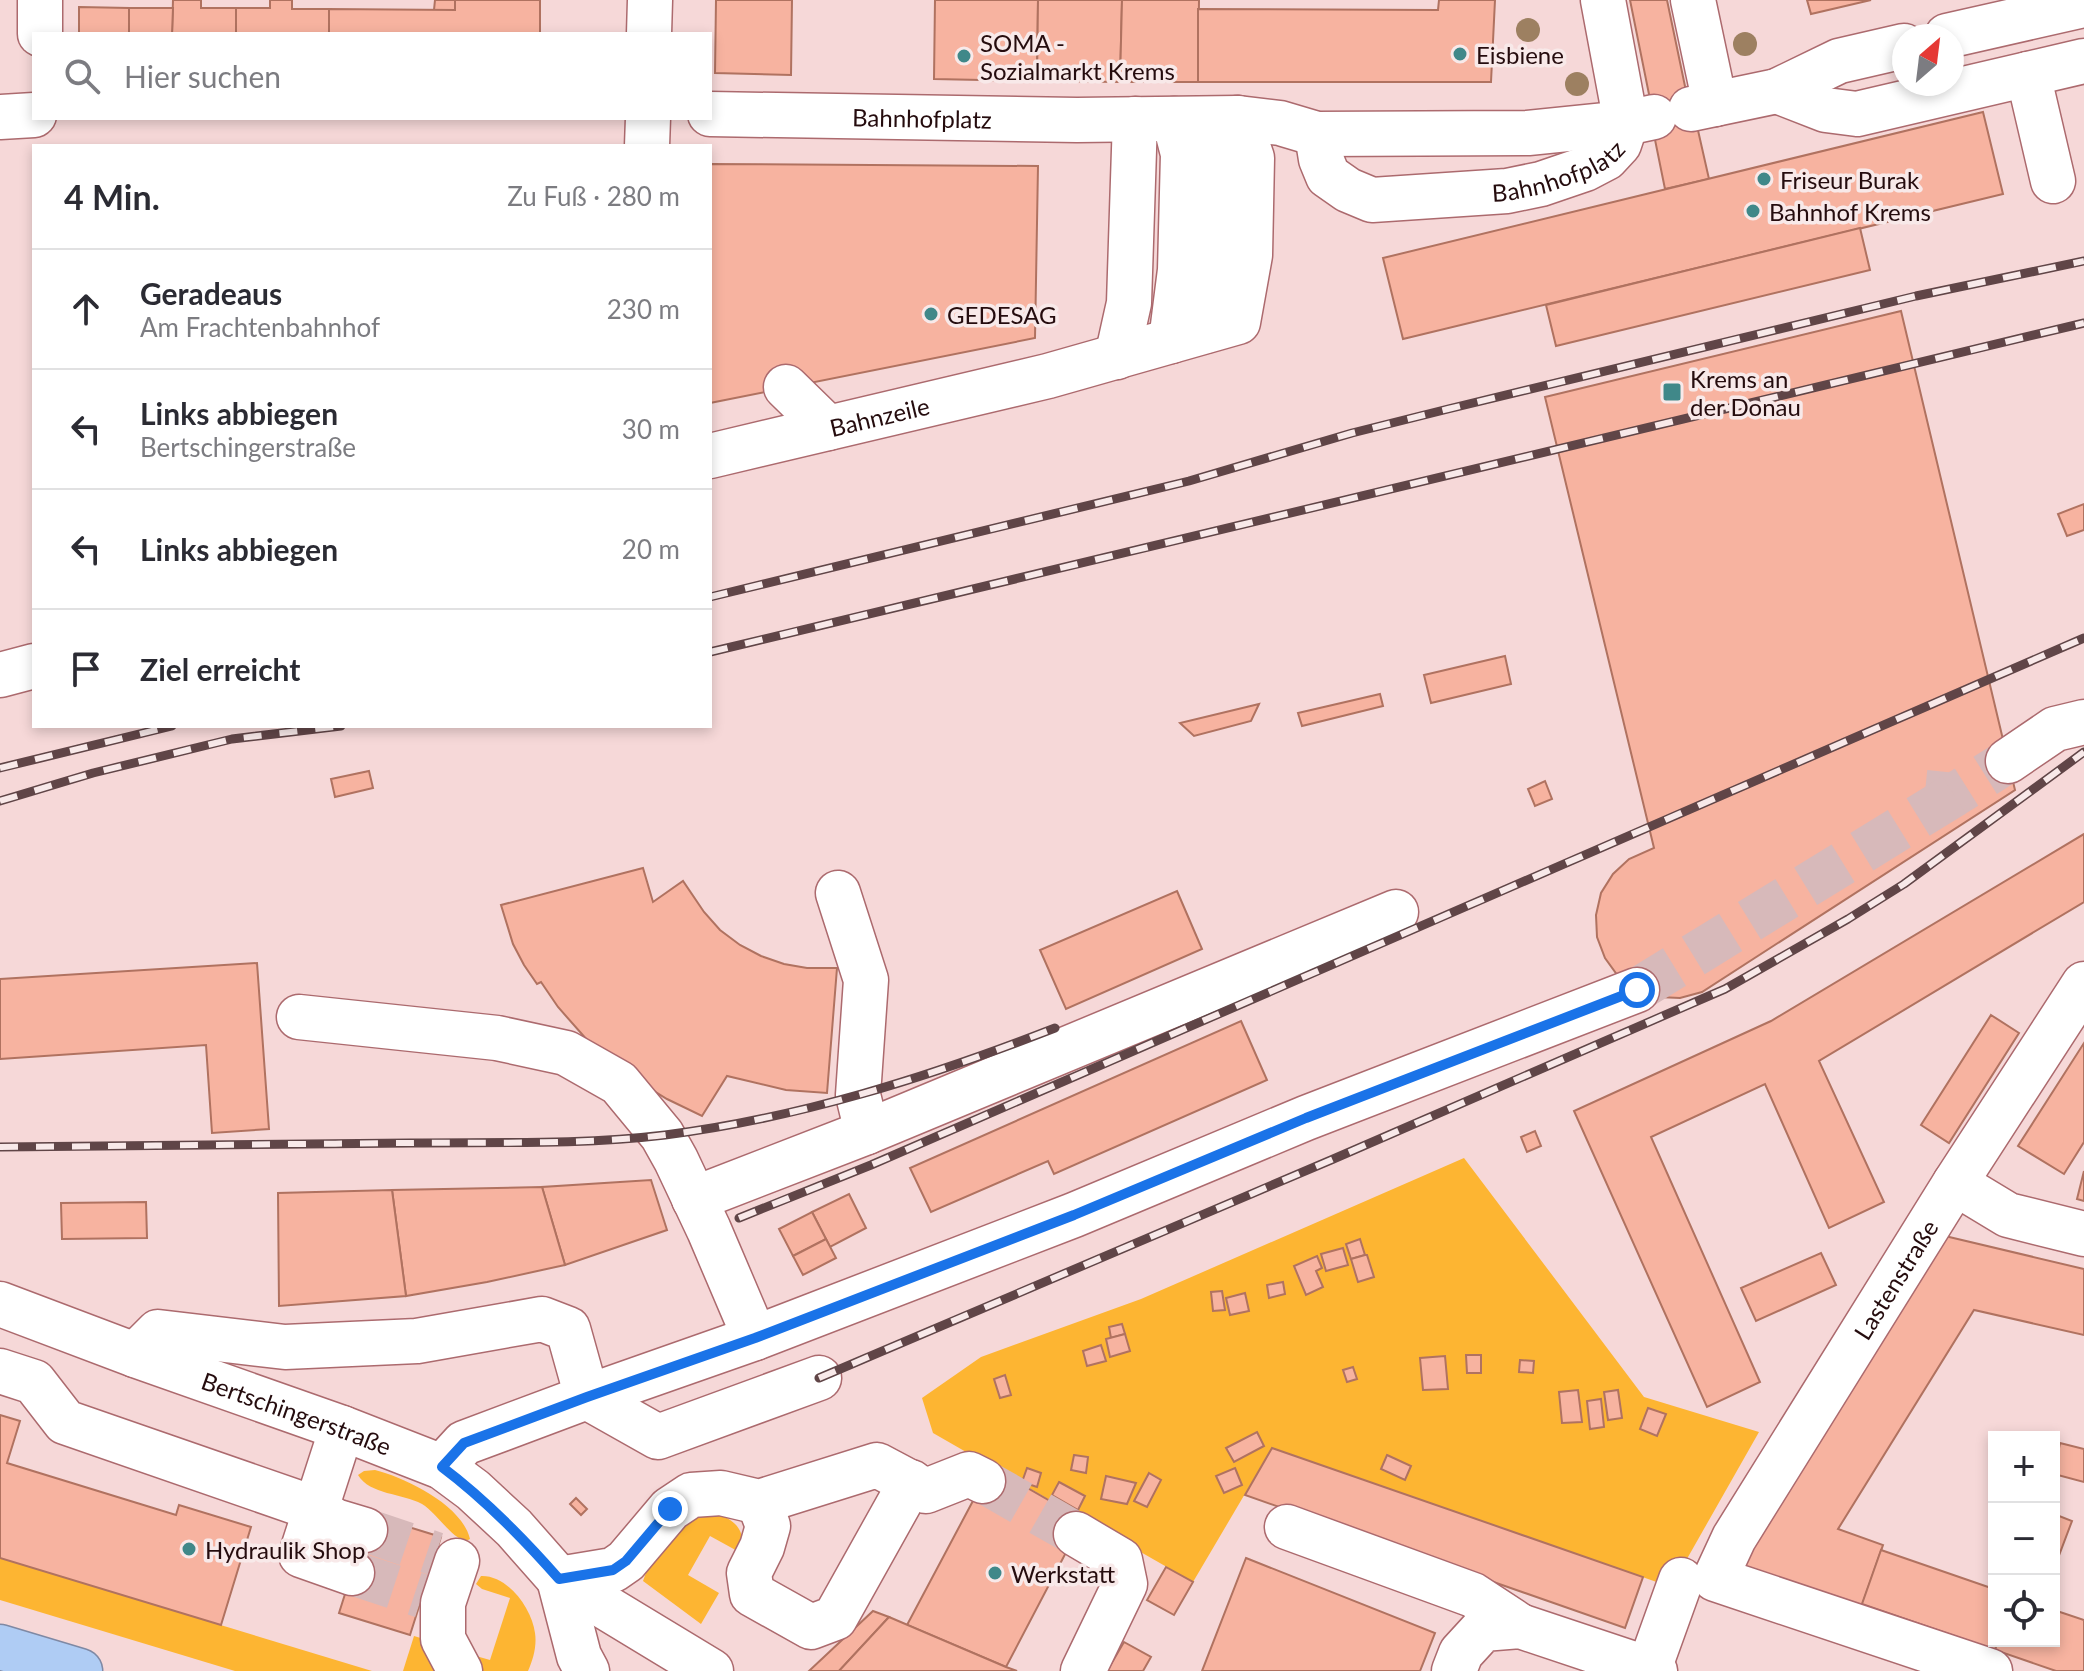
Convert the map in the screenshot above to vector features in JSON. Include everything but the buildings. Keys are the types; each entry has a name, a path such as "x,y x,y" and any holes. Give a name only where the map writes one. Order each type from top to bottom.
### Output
{"highway":[{"path":"0,1647 80,1671"}],"street":[{"path":"40,0 40,32"},
{"path":"649,32 650,0"},
{"name":"Bahnhofplatz","path":"1603,0 1671,114"},
{"path":"1671,114 1693,0"},
{"path":"1964,32 2084,5"},
{"name":"Bahnhofplatz","path":"712,114 1179,119 1280,123 1317,134 1528,133 1671,114 1777,91 1839,61 1892,49"},
{"path":"1777,91 1826,110 1857,114 2084,61"},
{"path":"2028,74 2053,181"},
{"name":"Bahnhofplatz","path":"1317,134 1321,159 1328,176 1348,190 1372,200 1507,191 1541,184 1585,169 1606,158 1619,144 1671,114"},
{"path":"0,117 32,117"},
{"path":"1179,119 1217,156 1216,260 1158,345 1129,303 1179,119"},
{"path":"36,120 37,144"},
{"path":"647,144 648,120"},
{"name":"Bahnzeile","path":"712,456 1048,376 1158,345"},
{"path":"786,387 828,428"},
{"path":"0,675 32,667"},
{"path":"2008,761 2055,729 2084,722"},
{"path":"838,893 866,980 858,1095 867,1132"},
{"path":"694,1199 867,1132 1396,912"},
{"name":"Lastenstraße","path":"1652,1670 1698,1580 1734,1538 1955,1183 2084,984"},
{"path":"442,1467 464,1443 755,1338 1074,1215 1306,1118 1637,990"},
{"path":"299,1017 497,1038 566,1053 619,1083 662,1135 694,1199 755,1338"},
{"path":"1955,1183 2008,1215 2084,1234"},
{"name":"Bertschingerstraße","path":"0,1304 442,1467 473,1490 514,1528 559,1579 711,1671"},
{"path":"135,1355 158,1332 285,1347 417,1341 542,1319 568,1329 587,1397 658,1437 819,1378"},
{"path":"57,1326 17,1377 65,1422 316,1509 335,1521 365,1530"},
{"path":"342,1428 301,1555 352,1573"},
{"path":"559,1579 613,1570 626,1561 670,1509 691,1495 721,1493 759,1502 877,1465 926,1491 969,1474 983,1481"},
{"path":"759,1502 768,1526 749,1573 752,1594 811,1627 835,1618 911,1482"},
{"path":"1287,1527 1473,1595 1520,1626 1652,1670"},
{"path":"460,1671 443,1639 432,1600 446,1557 476,1560 514,1528"},
{"path":"1076,1534 1120,1560 1125,1584 1083,1671"},
{"name":"Bertschingerstraße","path":"559,1579 579,1656 587,1671"},
{"path":"1698,1580 1990,1671"},
{"path":"1454,1671 1461,1653 1483,1629 1520,1626"}],"shaded area":[{"path":"1464,1158 1644,1397 1759,1432 1671,1587 1272,1448 1193,1582 933,1433 922,1398 981,1357 1141,1299"},
{"path":"375,1470 417,1486 445,1504 465,1527 470,1539 460,1539 422,1504 378,1490 363,1482 358,1475"},
{"path":"716,1512 738,1527 742,1538 741,1553 710,1536 688,1575 719,1593 701,1624 643,1581 648,1567 694,1514"},
{"path":"0,1558 372,1671 235,1671 0,1600"},
{"path":"481,1576 491,1577 509,1587 529,1614 535,1643 528,1671 476,1671 462,1652 490,1660 510,1598 482,1589 476,1584"},
{"path":"414,1636 434,1642 445,1671 403,1671"}],"tunnel":[{"path":"1925,792 1954,795 2008,761"},
{"path":"1637,990 1954,795"},
{"path":"983,1481 1076,1534"},
{"path":"365,1530 436,1554"},
{"path":"352,1573 422,1596"}],"railway":[{"path":"712,597 1189,481 1352,433 1448,409 1916,296 2084,261"},
{"path":"712,652 2084,323"},
{"path":"739,1218 871,1165 2084,638"},
{"path":"0,768 164,728"},
{"path":"0,801 93,773 232,739 324,728"},
{"path":"819,1378 1725,989 1904,884 2084,752"},
{"path":"0,1147 538,1142 665,1135 765,1118 863,1094 1055,1028"}],"place":[{"name":"Eisbiene","path":"1460,54"},
{"name":"SOMA - Sozialmarkt Krems","path":"964,56"},
{"name":"Friseur Burak","path":"1764,179"},
{"name":"Bahnhof Krems","path":"1753,211"},
{"name":"GEDESAG","path":"931,314"},
{"name":"Krems an der Donau","path":"1672,392"},
{"name":"Hydraulik Shop","path":"189,1549"},
{"name":"Werkstatt","path":"995,1573"}],"route":[{"path":"670,1509 626,1561 613,1570 559,1579 514,1528 473,1490 442,1467 464,1443 755,1338 1074,1215 1306,1118 1637,990"}]}
